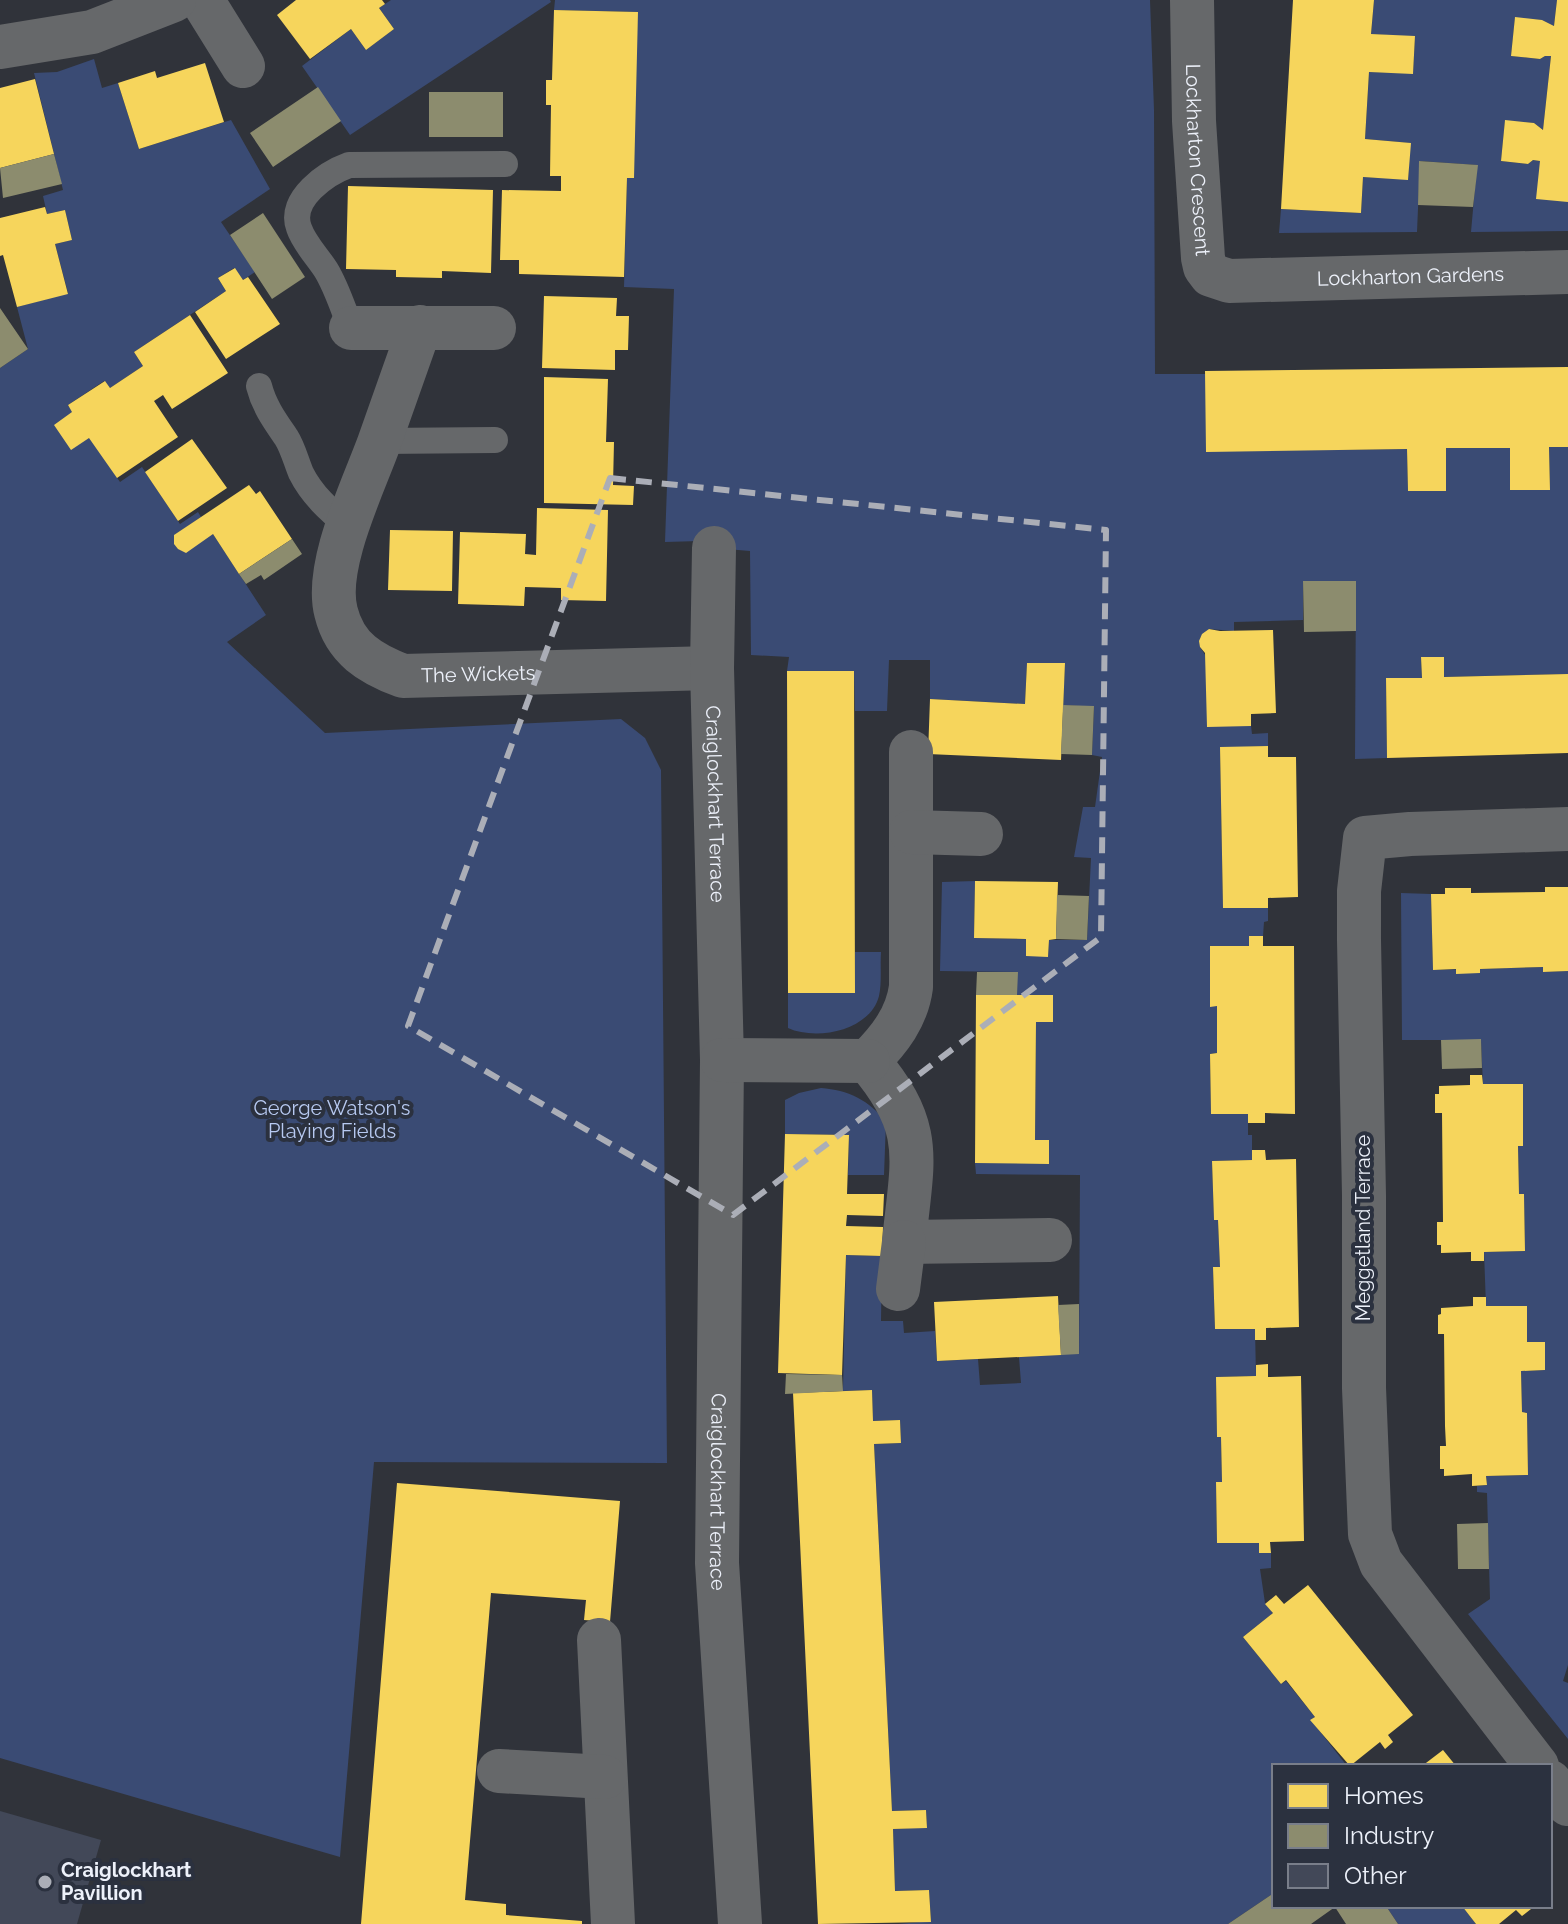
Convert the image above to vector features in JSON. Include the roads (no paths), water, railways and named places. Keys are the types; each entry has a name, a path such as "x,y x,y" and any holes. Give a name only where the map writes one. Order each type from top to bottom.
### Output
{"street":[{"path":"0,47 92,32 174,0"},
{"path":"202,0 243,66"},
{"name":"Lockharton Crescent","path":"1192,0 1194,121 1203,258 1205,267 1219,280 1253,280"},
{"name":"Lockharton Gardens","path":"1253,280 1568,272"},
{"name":"The Wickets","path":"420,327 348,526 333,580 336,613 352,644 375,665 403,676 712,668"},
{"path":"351,328 494,328"},
{"name":"Craiglockhart Terrace","path":"714,548 712,668 722,1060 717,1563 740,1924"},
{"path":"722,1060 868,1061 891,1035 908,1005 911,987 911,752"},
{"name":"Meggetland Terrace","path":"1535,1764 1381,1563 1370,1534 1364,1388 1359,891 1365,838 1568,829"},
{"path":"911,832 981,834"},
{"path":"868,1061 893,1093 911,1133 912,1152 898,1289"},
{"path":"904,1242 1050,1240"},
{"path":"599,1640 613,1924"},
{"path":"499,1771 605,1777"},
{"path":"1552,1784 1568,1804"}],"lane":[{"path":"351,328 327,272 299,230 297,212 307,194 327,176 349,165 505,164"},
{"path":"259,386 261,396 287,439 311,489 348,526"},
{"path":"380,441 495,440"}],"place":[{"name":"Craiglockhart Pavillion","path":"45,1882"}],"park label":[{"name":"George Watson's Playing Fields","path":"332,1120"}]}
